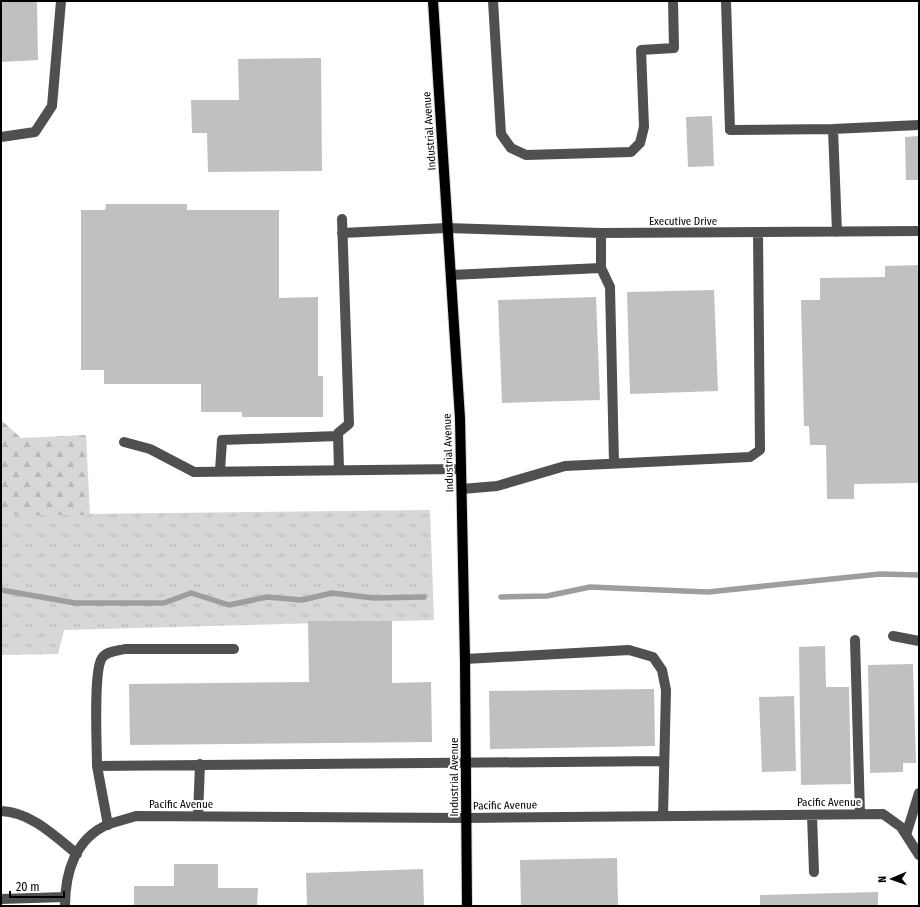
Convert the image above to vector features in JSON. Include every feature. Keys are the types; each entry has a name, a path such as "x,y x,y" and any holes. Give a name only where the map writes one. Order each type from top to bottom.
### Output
{"main road":[{"name":"Industrial Avenue","path":"432,1 451,274 462,490 467,906"}],"street":[{"path":"1,137 35,132 52,106 61,1"},
{"path":"493,1 501,134 510,148 526,154 631,152 640,143 644,127 641,50 674,48 673,1"},
{"path":"726,1 730,130 833,129 919,125"},
{"path":"833,129 838,232"},
{"path":"339,470 338,433 349,424 342,219"},
{"name":"Executive Drive","path":"342,233 447,228 601,233 919,231"},
{"path":"462,490 497,486 565,466 750,457 760,450 758,232"},
{"path":"601,233 601,268 610,287 614,463"},
{"path":"451,274 601,268"},
{"path":"220,471 222,440 338,436"},
{"path":"124,442 150,449 194,472 461,469"},
{"path":"893,636 919,641"},
{"path":"855,640 860,814"},
{"path":"108,825 97,766 96,704 99,666 102,658 108,653 125,648 234,649"},
{"path":"465,659 630,650 653,657 662,670 666,690 663,816"},
{"path":"97,766 664,761"},
{"path":"198,816 200,764"},
{"path":"919,793 904,831 919,855"},
{"path":"1,811 12,811 38,823 77,854 71,863 65,886 65,901 34,902 1,899"},
{"name":"Pacific Avenue","path":"77,854 87,839 108,825 136,816 466,818 883,814 904,831"},
{"path":"812,815 814,872"}],"green space":[{"path":"1,420 21,438 86,435 90,515 1,515"},
{"path":"430,510 434,620 64,630 58,654 1,655 1,515"}],"building":[{"path":"1,1 37,1 38,60 1,62"},
{"path":"321,58 322,171 208,172 207,133 192,133 191,100 239,100 238,59"},
{"path":"712,116 714,166 688,167 686,117"},
{"path":"919,136 919,180 906,180 905,137"},
{"path":"106,204 187,204 187,210 279,210 279,298 318,297 318,376 323,376 323,417 242,417 242,412 201,412 201,384 104,384 104,370 81,370 81,210 105,210"},
{"path":"919,265 919,483 854,484 854,499 827,499 826,445 810,445 809,426 804,426 801,300 820,300 820,278 885,277 885,266"},
{"path":"714,290 718,391 630,394 627,292"},
{"path":"596,297 600,400 502,403 498,300"},
{"path":"308,621 392,621 392,683 431,682 432,742 130,745 129,684 309,682"},
{"path":"825,646 826,687 849,687 851,784 801,785 799,647"},
{"path":"913,664 916,763 903,763 903,772 870,773 868,665"},
{"path":"654,689 655,746 490,749 489,691"},
{"path":"794,696 796,771 762,772 759,697"},
{"path":"617,858 618,906 521,906 520,860"},
{"path":"174,864 218,864 218,888 258,888 257,906 134,906 134,886 174,886"},
{"path":"423,869 424,906 307,906 306,873"},
{"path":"878,892 878,906 760,906 760,895"}],"waterway":[{"path":"501,597 547,596 590,587 708,592 880,574 919,575"},
{"path":"1,590 75,603 164,603 191,593 229,605 267,597 302,600 332,593 374,598 424,597"}]}
